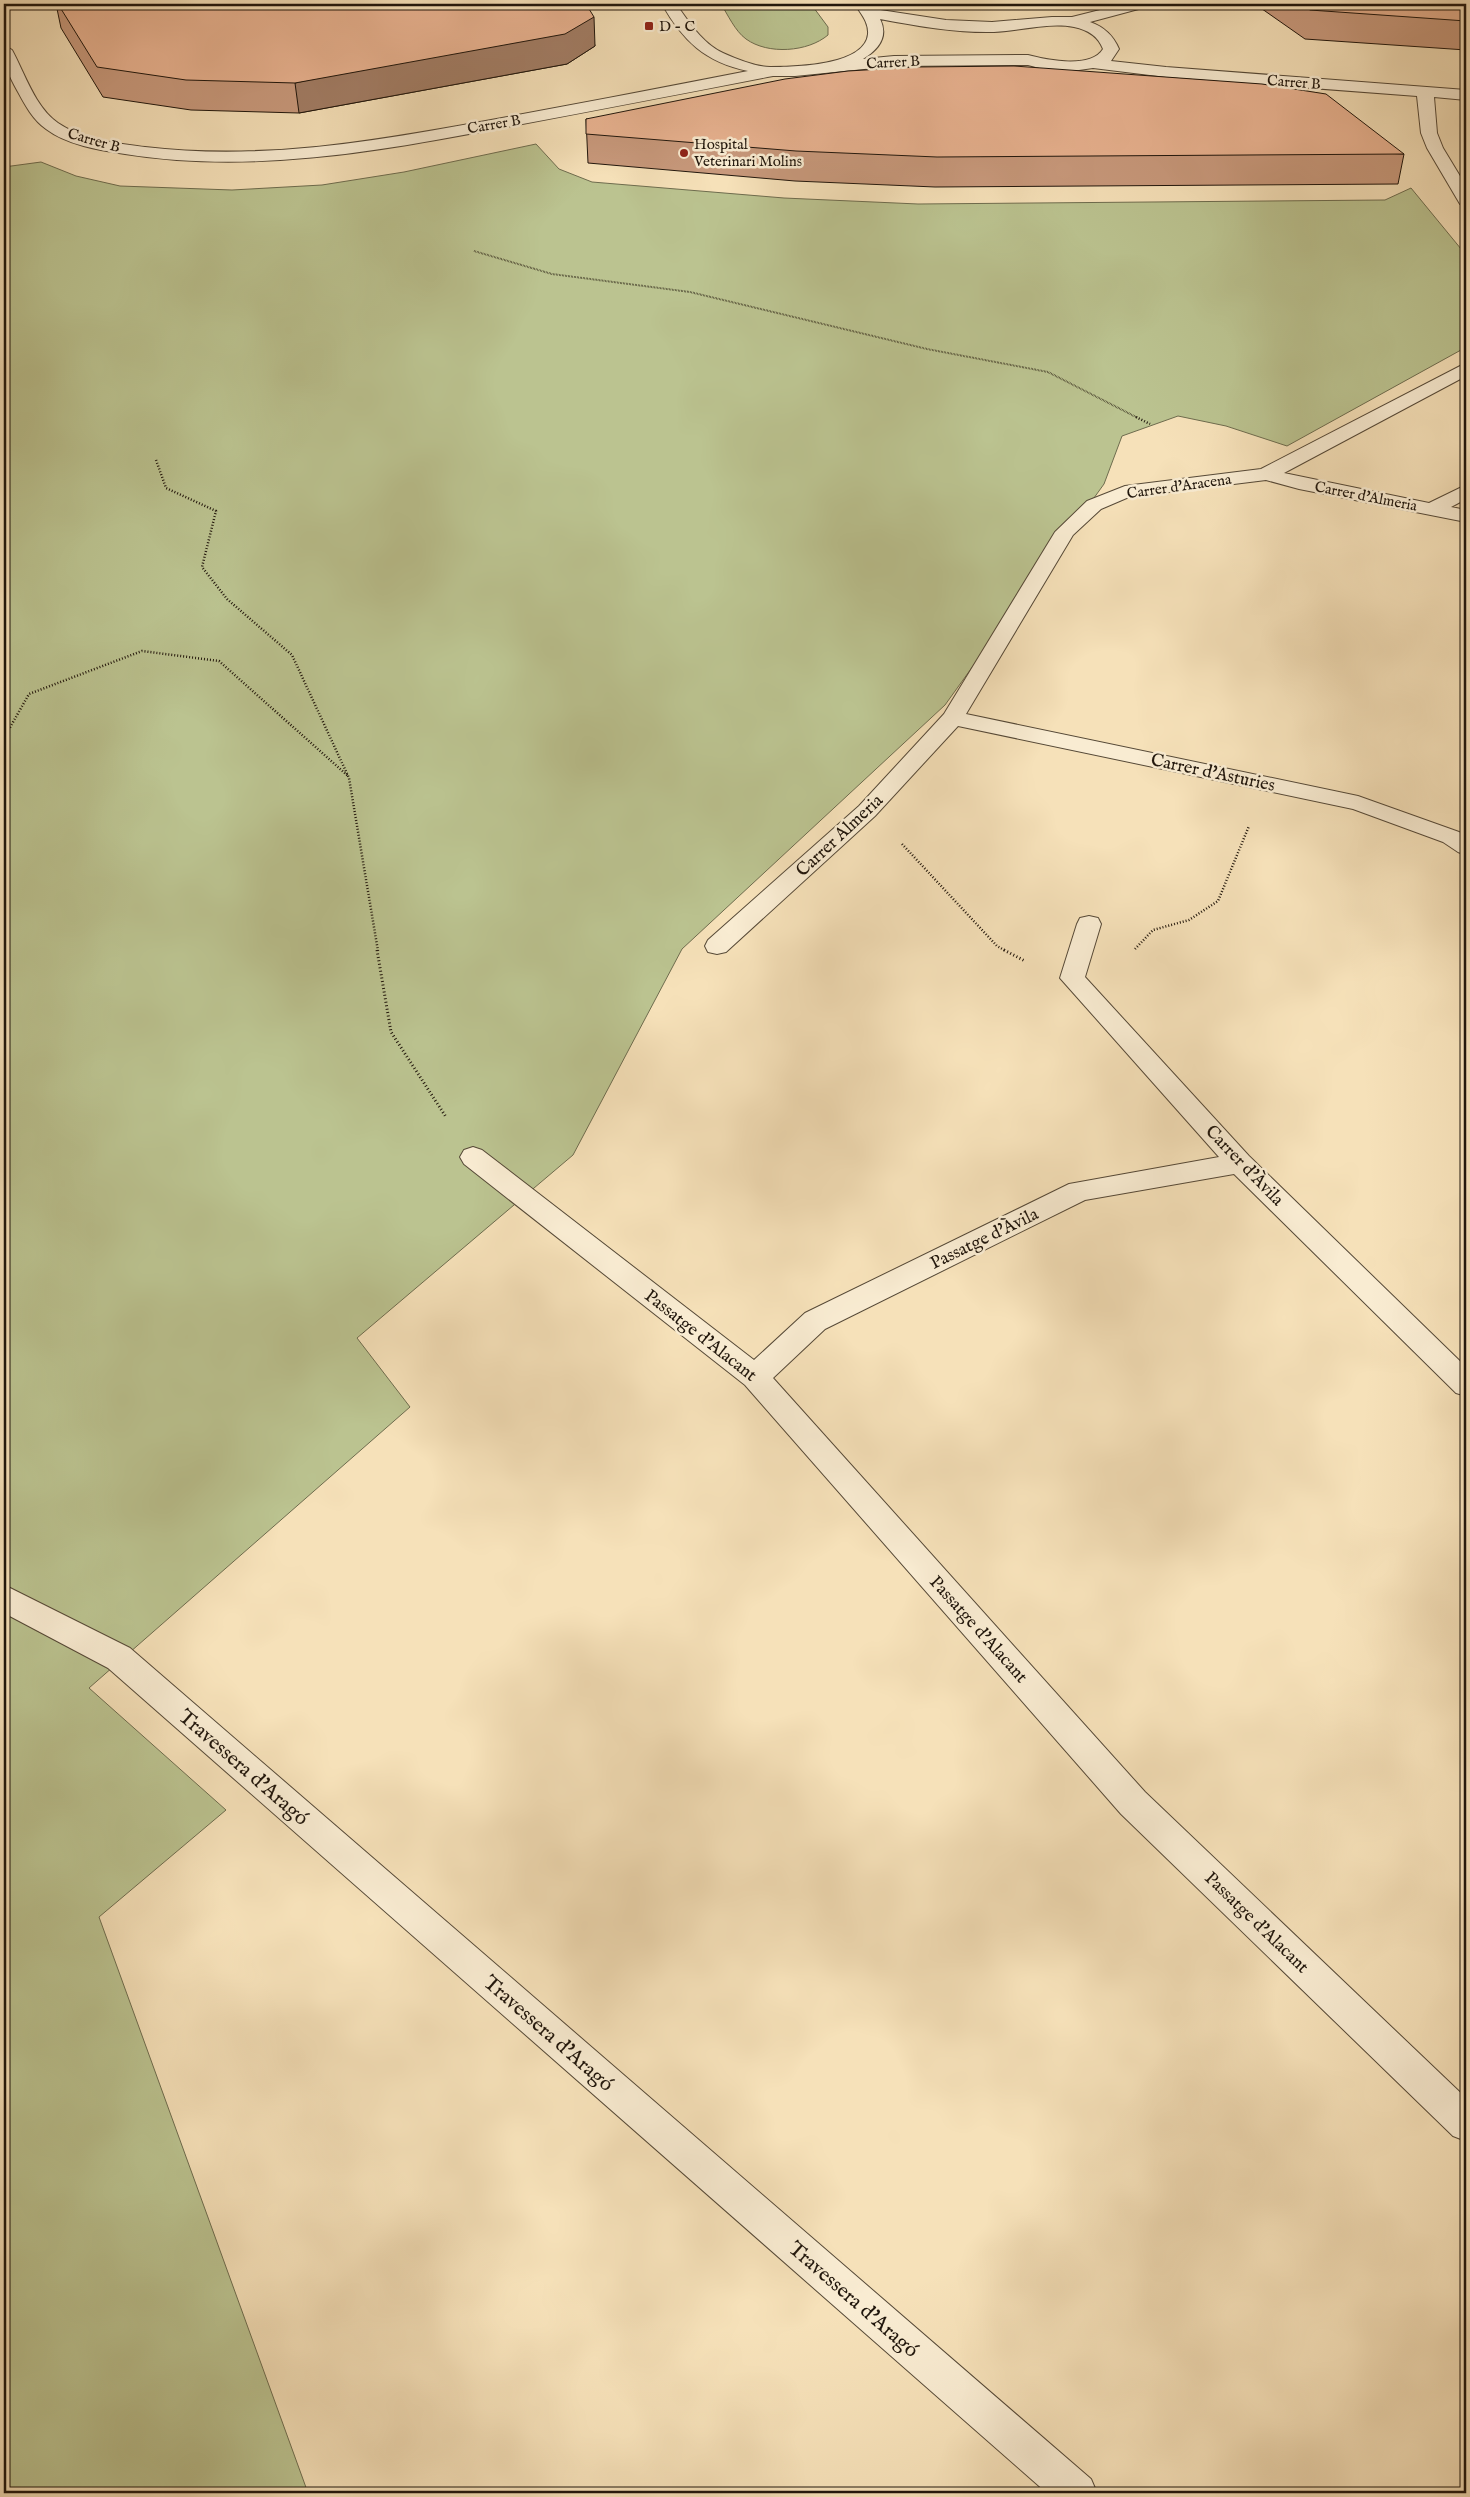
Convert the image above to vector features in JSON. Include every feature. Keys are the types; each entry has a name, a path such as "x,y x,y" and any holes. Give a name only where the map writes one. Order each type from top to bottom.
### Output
{"street":[{"path":"669,4 690,35 702,48 738,65 772,70"},
{"path":"1072,22 1141,4"},
{"path":"866,8 952,24 1018,26 1050,21 1072,22 1095,29 1108,39 1111,48 1106,57 1093,63"},
{"path":"840,65 860,56 874,43 877,35 877,26 866,8"},
{"name":"Carrer B","path":"1018,26 1007,34 1007,44 1013,52 1028,60 1047,65 1072,66 1093,63 1166,72 1466,94"},
{"name":"Carrer B","path":"4,50 40,115 52,126 105,146 156,154 207,157 264,156 375,146 772,70 795,71 840,65 904,61 1028,60"},
{"path":"1425,91 1429,133 1435,148 1466,200"},
{"name":"Carrer d'Aracena","path":"953,718 1065,532 1094,505 1125,492 1266,474 1466,369"},
{"name":"Carrer d'Almeria","path":"1266,474 1299,483 1466,516"},
{"path":"1432,509 1466,491"},
{"name":"Carrer d'Asturies","path":"953,718 1358,803 1451,837 1466,847"},
{"name":"Carrer Almeria","path":"718,946 867,811 953,718"},
{"path":"1072,978 1089,924"},
{"name":"Carrer d'Àvila","path":"1072,978 1240,1163 1466,1385"},
{"name":"Passatge d'Alacant","path":"473,1157 755,1376 1133,1803 1466,2123"},
{"name":"Passatge d'Àvila","path":"755,1376 815,1321 1080,1191 1240,1163"},
{"name":"Travessera d'Aragó","path":"4,1598 118,1658 1077,2493"}],"path":[{"path":"474,251 552,274 690,292 927,349 1048,372 1150,424"},
{"path":"156,460 166,488 216,511 202,567 227,599 292,655 349,778 391,1032 473,1157"},
{"path":"4,738 29,694 142,651 219,661 349,778"},
{"path":"1072,978 1111,976 1153,930 1189,920 1218,901 1251,821"},
{"path":"903,844 997,946"}],"green space":[{"path":"721,4 811,4 828,27 828,35 820,41 799,48 765,48 742,36"},
{"path":"536,144 559,169 592,182 784,198 918,204 1385,200 1411,188 1466,255 1466,336 1461,350 1287,446 1226,426 1178,416 1122,436 1104,484 945,705 682,949 573,1155 357,1338 410,1407 89,1688 226,1810 99,1917 308,2493 4,2493 4,167 41,162 76,176 120,186 232,190 322,185 404,172"}],"building":[{"path":"58,4 586,4 594,17 565,34 295,83 186,80 97,67"},
{"path":"1301,4 1466,4 1466,21 1310,10"},
{"path":"1014,66 1262,84 1326,94 1404,154 937,157 796,151 586,134 586,119 785,79 848,71 916,67"}],"place":[{"name":"D - C","path":"649,26"},
{"name":"Hospital Veterinari Molins","path":"684,153"}]}
